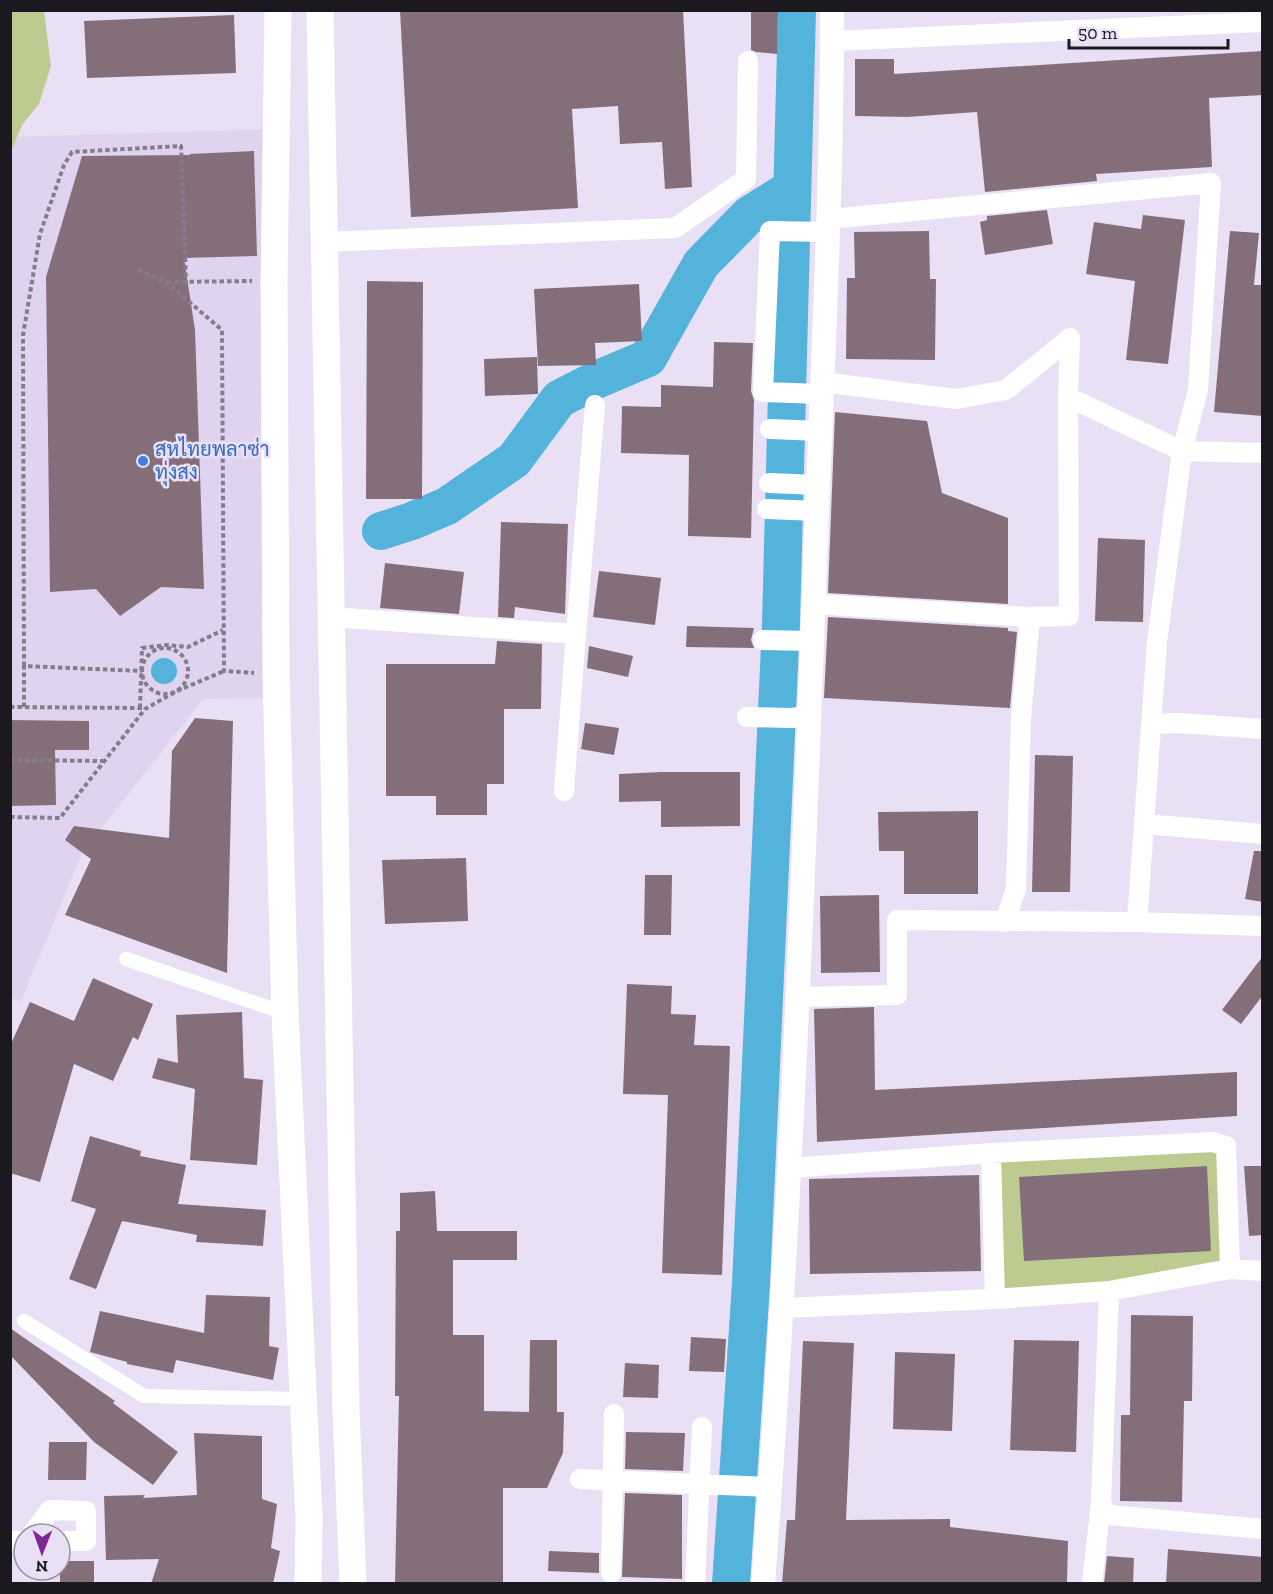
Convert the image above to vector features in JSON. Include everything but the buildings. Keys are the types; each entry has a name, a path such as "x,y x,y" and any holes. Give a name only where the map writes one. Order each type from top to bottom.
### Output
{"main road":[{"path":"278,10 274,281 276,675 285,1013 309,1518 308,1584"},
{"path":"320,10 346,1397 353,1584"},
{"path":"291,1584 309,1518"}],"street":[{"path":"763,1584 763,1487 782,1308 790,1168 797,997 800,717 812,641 814,604 828,227 832,10"},
{"path":"832,41 1263,22"},
{"path":"323,242 675,228 746,179 748,61"},
{"path":"814,604 1030,617 1069,616 1070,338 1006,390 956,399 821,390 763,392 770,231 828,227 1211,183 1198,390 1182,452 1157,642 1137,922"},
{"path":"1068,397 1182,452 1263,453"},
{"path":"564,791 595,405"},
{"path":"770,429 819,431"},
{"path":"769,483 817,485"},
{"path":"767,509 816,511"},
{"path":"330,617 576,634"},
{"path":"1005,922 1016,889 1022,718 1030,617"},
{"path":"763,640 812,641"},
{"path":"747,717 800,717"},
{"path":"1152,724 1179,723 1263,729"},
{"path":"1145,824 1263,834"},
{"path":"797,997 897,995 897,920 1137,922 1263,926"},
{"path":"126,959 285,1013"},
{"path":"790,1168 991,1153 1213,1142 1226,1146 1230,1269"},
{"path":"991,1153 995,1299"},
{"path":"782,1308 995,1299 1109,1291 1230,1269 1263,1270"},
{"path":"1092,1584 1101,1501 1109,1291"},
{"path":"24,1321 144,1396 302,1399"},
{"path":"611,1573 614,1414"},
{"path":"695,1584 702,1427"},
{"path":"580,1479 763,1487"},
{"path":"1101,1501 1104,1510 1110,1515 1263,1529"},
{"path":"41,1522 50,1510 86,1511 86,1541 72,1541"}],"path":[{"path":"24,707 23,335 40,234 64,165 72,152 181,146 186,282"},
{"path":"138,270 166,282 222,330 224,671"},
{"path":"166,282 274,281"},
{"path":"10,817 60,818 143,708 142,648 167,645 188,647 223,630"},
{"path":"162,649 173,650 180,654 188,668 188,676 177,691 168,694 155,692 145,684 143,663 152,652 162,649"},
{"path":"24,666 142,670"},
{"path":"10,707 143,708 224,671 276,675"},
{"path":"10,760 104,761"}],"shaded area":[{"path":"276,129 277,698 203,699 82,853 21,1001 10,998 10,137"}],"green space":[{"path":"11,10 44,11 51,66 39,104 22,125 11,152"},
{"path":"1226,1146 1230,1269 995,1299 991,1153"}],"water":[{"path":"164,658 173,662 177,671 173,680 164,684 155,680 151,671 155,662"}],"waterway":[{"path":"731,1584 751,1284 781,623 797,10"},
{"path":"381,531 447,506 514,460 559,399 648,358 701,264 749,215 792,188"}],"place":[{"name":"สหไทยพลาซ่า ทุ่งสง","path":"143,461"}]}
